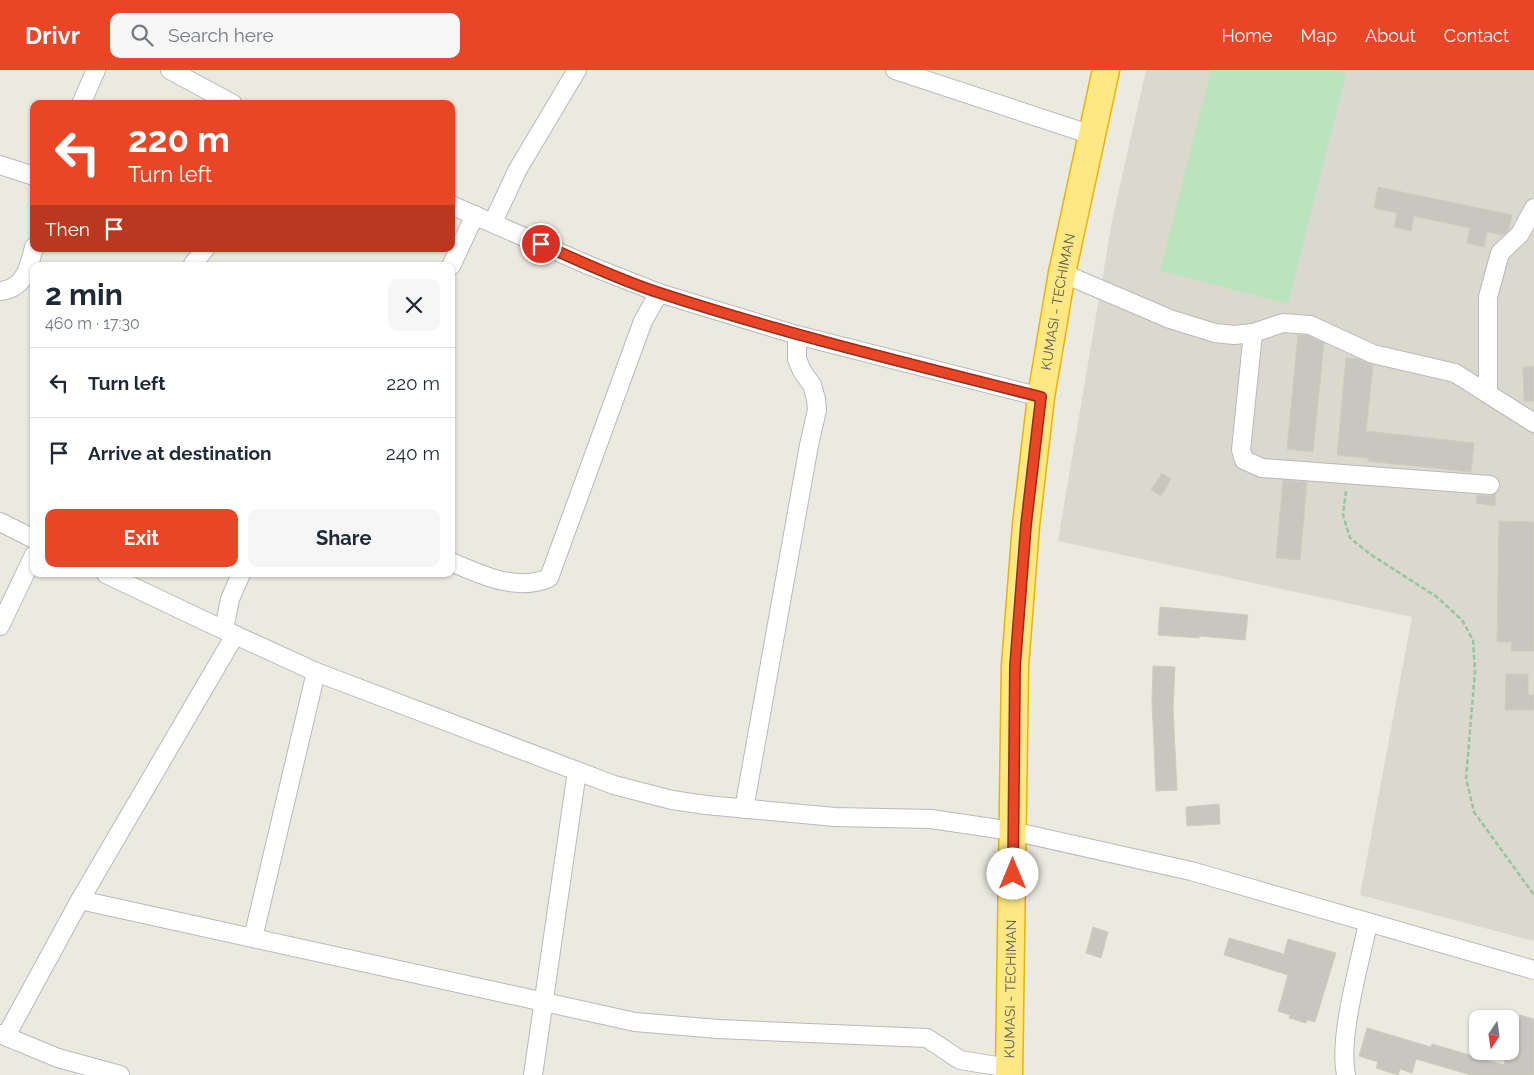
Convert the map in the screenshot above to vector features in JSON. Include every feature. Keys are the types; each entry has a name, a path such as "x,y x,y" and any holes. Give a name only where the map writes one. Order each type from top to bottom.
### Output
{"highway":[{"name":"KUMASI - TECHIMAN","path":"1009,1072 1016,656 1026,525 1041,397 1062,273 1106,70"}],"street":[{"path":"83,100 96,70"},
{"path":"170,70 226,100"},
{"path":"494,222 518,169 577,70"},
{"path":"895,70 1092,135"},
{"path":"0,165 30,175"},
{"path":"455,207 494,222 588,265 659,293 797,335 1041,397"},
{"path":"1488,394 1488,297 1500,253 1520,234 1534,208"},
{"path":"453,262 475,215"},
{"path":"0,291 14,288 21,281 26,274 33,252"},
{"path":"195,262 203,252"},
{"path":"1062,273 1170,319 1215,333 1234,335 1253,332 1283,323 1310,325 1374,354 1455,373 1534,423"},
{"path":"455,563 511,583 536,584 549,578 642,321 659,293"},
{"path":"1253,332 1241,450 1244,460 1262,468 1490,485"},
{"path":"744,809 807,455 817,410 812,385 802,371 797,359 797,335"},
{"path":"0,522 30,537"},
{"path":"0,626 30,564"},
{"path":"112,577 316,672 614,785 672,800 744,809 836,817 931,818 1012,831 1191,871 1534,970"},
{"path":"120,1075 58,1058 3,1035 230,633 230,599 240,577"},
{"path":"253,938 316,672"},
{"path":"533,1075 577,771"},
{"path":"80,900 635,1022 718,1029 927,1038 960,1060 1009,1072"},
{"path":"1346,1075 1344,1063 1348,1018 1368,923"}],"path":[{"path":"1348,474 1343,515 1350,538 1370,554 1437,597 1462,620 1473,640 1476,671 1466,778 1474,812 1534,895"}],"shaded area":[{"path":"1146,70 1534,70 1534,941 1360,895 1412,617 1058,541 1112,221"}],"green space":[{"path":"1211,70 1331,70 1346,74 1288,304 1160,271"}],"building":[{"path":"1378,187 1512,215 1509,229 1504,235 1487,232 1484,247 1467,243 1470,228 1414,216 1411,231 1394,227 1397,213 1374,208"},
{"path":"1298,335 1307,335 1324,343 1313,452 1287,449"},
{"path":"1346,358 1358,359 1373,365 1366,431 1474,443 1471,472 1368,461 1368,458 1337,455"},
{"path":"1534,366 1534,401 1524,401 1523,367"},
{"path":"1162,473 1171,479 1161,496 1151,490"},
{"path":"1283,480 1307,482 1300,560 1276,558"},
{"path":"1496,493 1495,506 1476,503 1477,495 1489,496"},
{"path":"1499,521 1534,522 1534,651 1511,651 1512,642 1497,642"},
{"path":"1160,607 1248,615 1245,640 1158,635"},
{"path":"1153,666 1175,667 1173,708 1177,790 1156,791 1152,701"},
{"path":"1506,674 1528,674 1528,695 1534,695 1534,710 1505,710"},
{"path":"1219,804 1220,824 1187,826 1186,807"},
{"path":"1093,927 1108,932 1101,958 1086,953"},
{"path":"1229,938 1284,954 1288,939 1336,953 1315,1022 1307,1020 1306,1023 1289,1018 1290,1015 1278,1011 1288,975 1224,955"},
{"path":"1520,1015 1534,1019 1534,1075 1471,1075 1416,1059 1412,1073 1400,1069 1398,1075 1376,1068 1378,1062 1359,1056 1367,1028 1431,1047 1432,1044 1469,1055 1469,1060 1487,1060 1504,1065 1505,1060 1519,1060"}],"route":[{"path":"541,244 659,293 797,335 1041,397 1026,525 1015,666 1013,874"}]}
